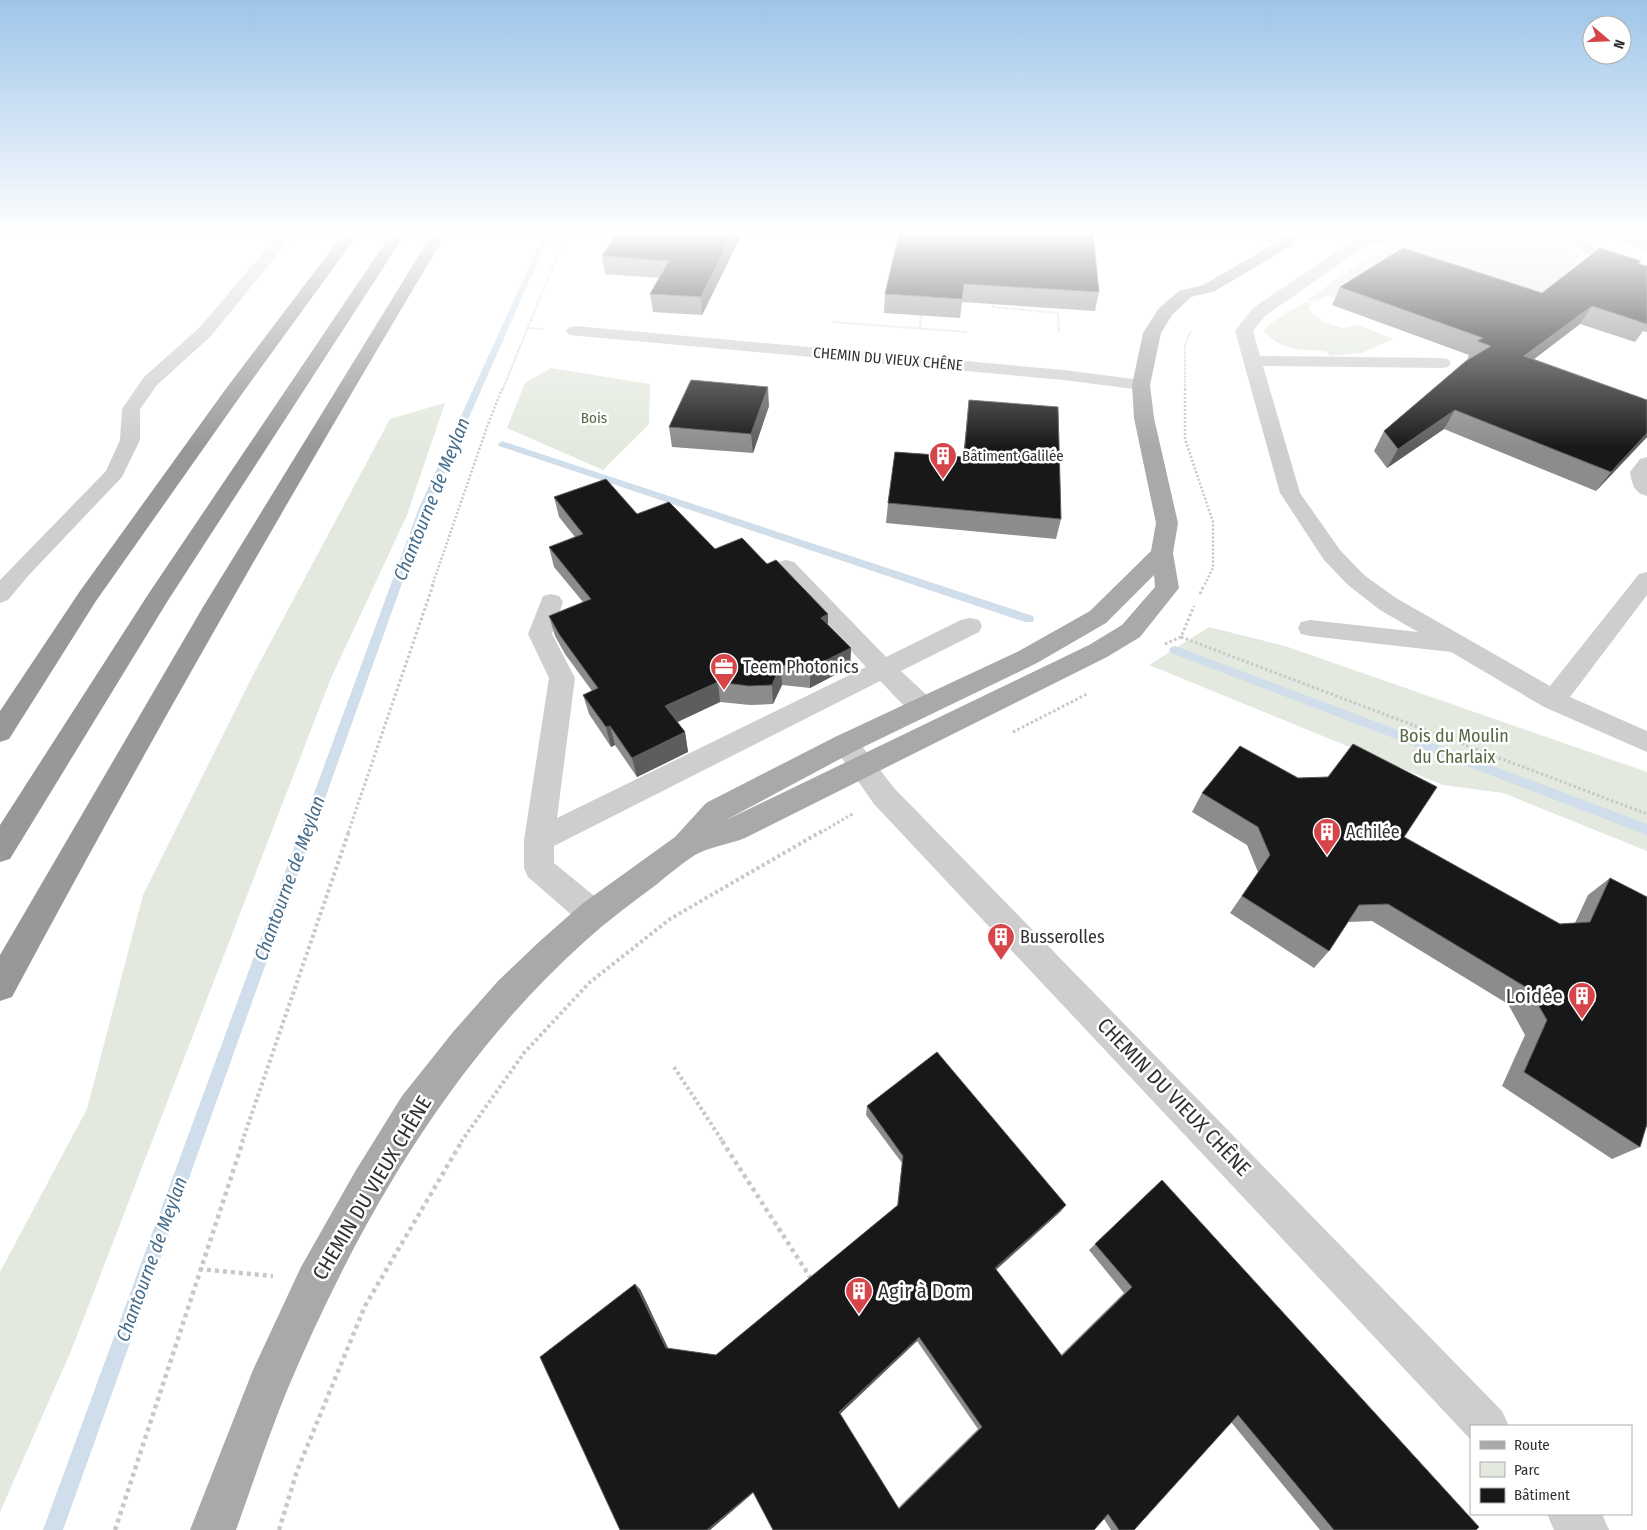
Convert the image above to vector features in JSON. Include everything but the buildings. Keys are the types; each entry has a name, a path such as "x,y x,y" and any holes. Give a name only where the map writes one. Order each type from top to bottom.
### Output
{"highway":[{"path":"0,732 88,596 232,394 298,305"},
{"path":"0,850 157,599 351,305"},
{"path":"0,986 55,885 240,566 338,398 395,305"}],"main road":[{"name":"CHEMIN DU VIEUX CHÊNE","path":"685,846 873,781 1132,630 1167,588 1162,553 1167,523 1144,418 1141,385 1152,333 1165,312 1173,305"},
{"name":"CHEMIN DU VIEUX CHÊNE","path":"213,1530 268,1386 315,1281 369,1183 415,1109 465,1044 510,992 551,951 594,914 685,846 716,812 845,744 1028,657 1098,618 1162,553"}],"street":[{"path":"0,595 20,571 114,473 130,440 131,410 150,381 204,332 227,305"},
{"path":"1269,305 1260,312 1244,331 1251,361 1290,493 1332,555 1356,580 1388,604 1553,700 1647,742"},
{"name":"CHEMIN DU VIEUX CHÊNE","path":"575,331 1064,375 1141,385"},
{"path":"1251,361 1442,362"},
{"path":"1647,462 1640,472 1642,484 1647,490"},
{"path":"786,568 883,669 923,707"},
{"path":"1553,700 1647,579"},
{"path":"551,602 540,634 562,678 539,840 539,868 594,914"},
{"path":"539,840 970,626"},
{"path":"1310,628 1462,646"},
{"name":"CHEMIN DU VIEUX CHÊNE","path":"845,744 873,781 1486,1425"},
{"path":"1571,1515 1586,1530"}],"path":[{"path":"115,1530 199,1269 488,424 537,305"},
{"path":"993,305 993,308 1058,313 1059,333"},
{"path":"833,322 967,332"},
{"path":"1163,645 1181,637 1213,568 1213,522 1185,439 1185,344 1192,328"},
{"path":"1181,637 1647,814"},
{"path":"1007,735 1083,698 1090,691"},
{"path":"279,1530 297,1471 365,1306 452,1155 524,1053 589,982 670,919 873,781"},
{"path":"674,1067 813,1281"},
{"path":"199,1269 315,1281"}],"green space":[{"path":"1299,305 1311,305 1309,308 1312,314 1325,323 1343,328 1359,325 1393,339 1362,353 1330,356 1326,351 1300,350 1277,342 1264,331 1269,324"},
{"name":"Bois","path":"551,368 650,384 649,424 603,470 507,428 525,383"},
{"path":"445,403 407,515 331,678 71,1351 0,1512 0,1272 87,1109 143,895 252,677 390,419"},
{"name":"Bois du Moulin du Charlaix","path":"1209,627 1285,646 1647,772 1647,851 1503,793 1443,785 1149,665"}],"waterway":[{"name":"Chantourne de Meylan","path":"53,1530 424,508 515,305"},
{"path":"502,444 1029,619"},
{"path":"1175,650 1647,830"}],"place":[{"name":"Bâtiment Galilée","path":"943,480"},
{"name":"Teem Photonics","path":"724,691"},
{"name":"Achilée","path":"1327,856"},
{"name":"Busserolles","path":"1001,961"},
{"name":"Loidée","path":"1582,1020"},
{"name":"Agir à Dom","path":"859,1315"}]}
